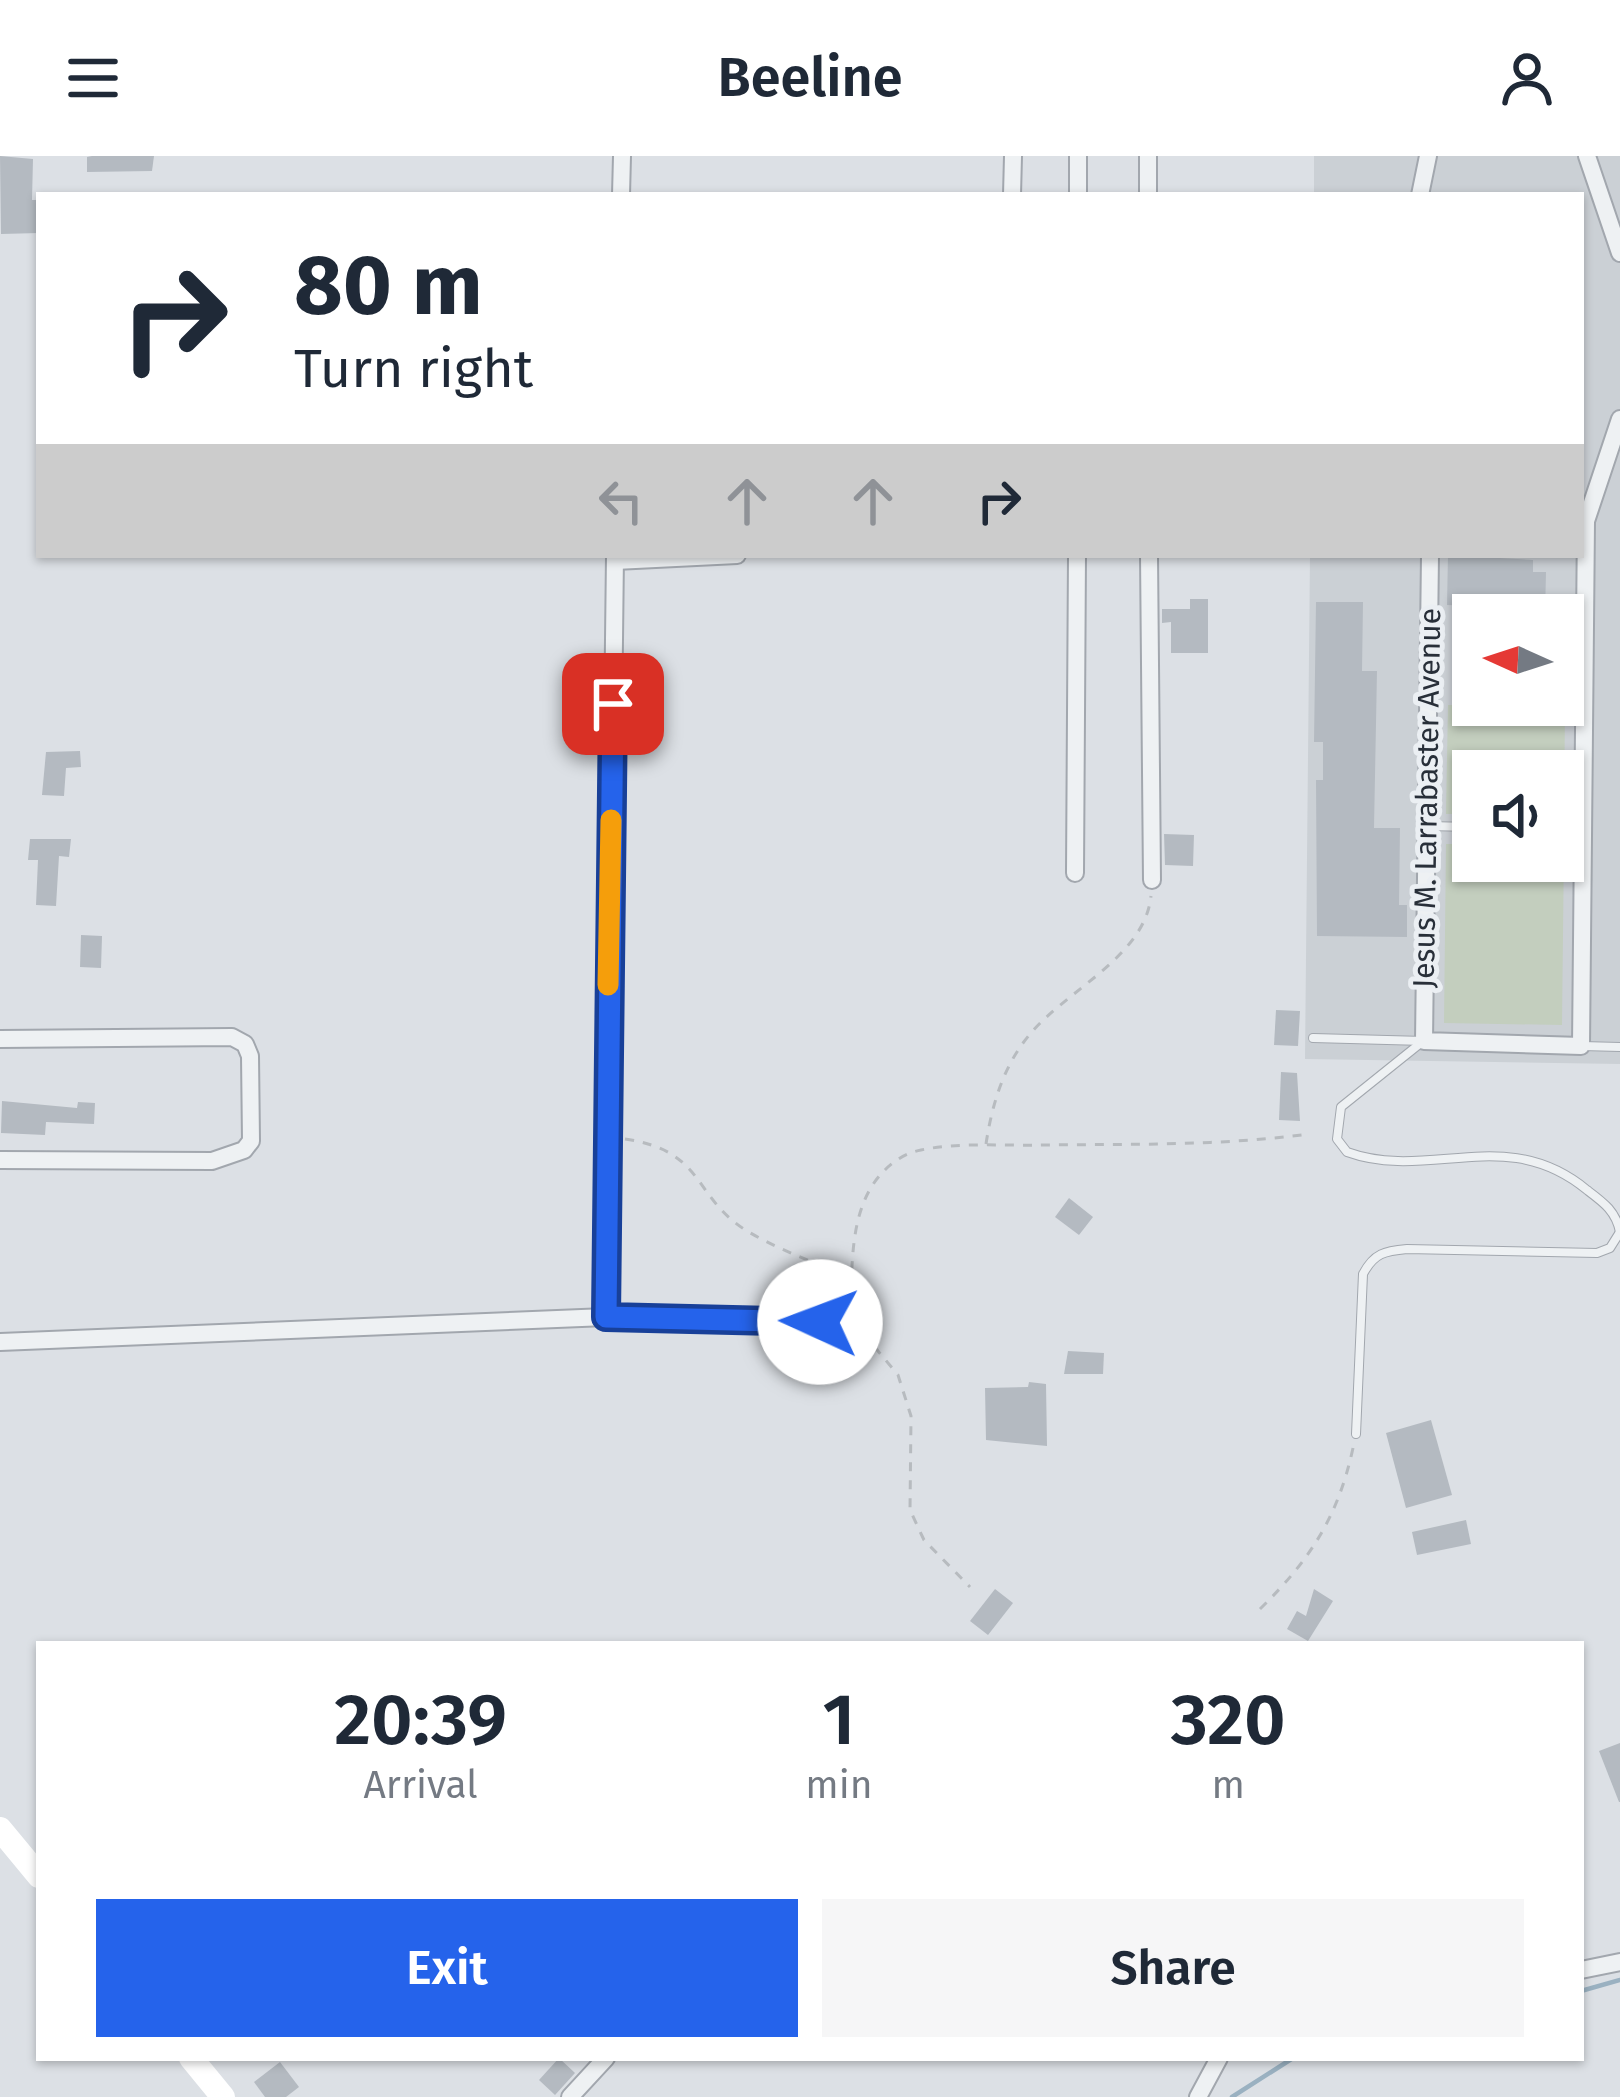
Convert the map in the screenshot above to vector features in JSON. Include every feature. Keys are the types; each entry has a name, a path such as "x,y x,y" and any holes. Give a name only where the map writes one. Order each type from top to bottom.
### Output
{"street":[{"path":"622,156 622,192"},
{"path":"1012,156 1012,192"},
{"path":"1078,156 1078,192"},
{"path":"1148,156 1148,192"},
{"path":"1421,192 1428,156"},
{"path":"1587,156 1620,253"},
{"path":"1584,521 1620,419"},
{"path":"606,1317 615,558"},
{"path":"1075,873 1077,558"},
{"path":"1149,558 1152,880"},
{"name":"Jesus M. Larrabaster Avenue","path":"1424,1041 1430,558"},
{"path":"1583,750 1584,558"},
{"path":"1424,1041 1581,1046 1583,882"},
{"path":"0,1039 232,1037 250,1056 251,1141 244,1150 212,1161 0,1160"},
{"path":"0,1342 606,1317 850,1323"},
{"path":"0,1829 36,1872"},
{"path":"1584,1969 1620,1962"},
{"path":"193,2061 223,2097"},
{"path":"570,2097 603,2061"},
{"path":"1198,2097 1218,2061"}],"lane":[{"path":"1426,826 1452,827"},
{"path":"1312,1038 1424,1041"},
{"path":"1356,1434 1363,1274 1371,1259 1384,1251 1408,1249 1597,1253 1610,1248 1620,1232 1608,1206 1544,1162 1495,1154 1390,1161 1347,1152 1337,1138 1341,1107 1424,1041"},
{"path":"1581,1046 1620,1047"}],"path":[{"path":"986,1146 1005,1072 1028,1035 1139,931 1148,917 1152,880"},
{"path":"970,1587 924,1540 910,1510 911,1416 898,1375 875,1342 850,1323 855,1231 878,1176 902,1156 922,1150 1228,1143 1309,1134"},
{"path":"607,1137 675,1154 747,1231 852,1278"},
{"path":"1260,1609 1298,1571 1325,1534 1342,1495 1356,1434"}],"shaded area":[{"path":"1314,156 1620,156 1620,1064 1305,1059 1310,558 1584,558 1584,192 1314,192"}],"green space":[{"path":"1448,705 1452,705 1452,726 1565,726 1565,750 1452,750 1452,814 1446,814"},
{"path":"1446,844 1452,844 1452,882 1564,882 1562,1025 1444,1023"}],"building":[{"path":"0,156 33,159 36,233 1,234"},
{"path":"154,156 152,171 87,172 87,157"},
{"path":"1448,558 1533,560 1533,572 1546,572 1545,594 1452,594 1452,605 1447,605"},
{"path":"1190,599 1208,599 1208,653 1171,653 1171,622 1162,623 1162,609 1190,609"},
{"path":"1316,602 1363,602 1362,671 1377,671 1374,828 1400,828 1399,905 1407,905 1407,937 1317,936 1316,780 1323,780 1323,742 1314,742"},
{"path":"80,751 81,767 66,768 64,796 42,795 46,752"},
{"path":"1164,834 1194,835 1193,866 1165,865"},
{"path":"30,839 71,839 69,857 59,856 56,906 36,905 38,860 28,860"},
{"path":"81,935 102,936 101,968 80,967"},
{"path":"1276,1010 1300,1011 1298,1046 1274,1045"},
{"path":"1281,1072 1297,1073 1300,1121 1279,1120"},
{"path":"2,1101 77,1108 78,1102 95,1103 94,1124 46,1122 45,1135 1,1133"},
{"path":"1069,1198 1093,1217 1079,1235 1055,1217"},
{"path":"1068,1351 1104,1353 1103,1374 1064,1374"},
{"path":"1029,1382 1046,1384 1047,1446 986,1440 985,1388 1028,1387"},
{"path":"1431,1420 1452,1495 1406,1508 1386,1433"},
{"path":"1466,1520 1471,1544 1417,1555 1412,1532"},
{"path":"995,1589 1013,1603 988,1635 970,1621"},
{"path":"1314,1589 1333,1601 1308,1641 1287,1629 1297,1611 1306,1616"},
{"path":"1620,1743 1620,1802 1619,1802 1599,1751"},
{"path":"556,2061 575,2073 555,2095 539,2080"},
{"path":"280,2062 299,2087 286,2097 265,2097 254,2082"}],"waterway":[{"path":"1584,1990 1620,1980"},
{"path":"1232,2097 1288,2061"}],"slow traffic":[{"path":"608,985 611,820"}],"route":[{"path":"613,704 606,1317 820,1322"}]}
